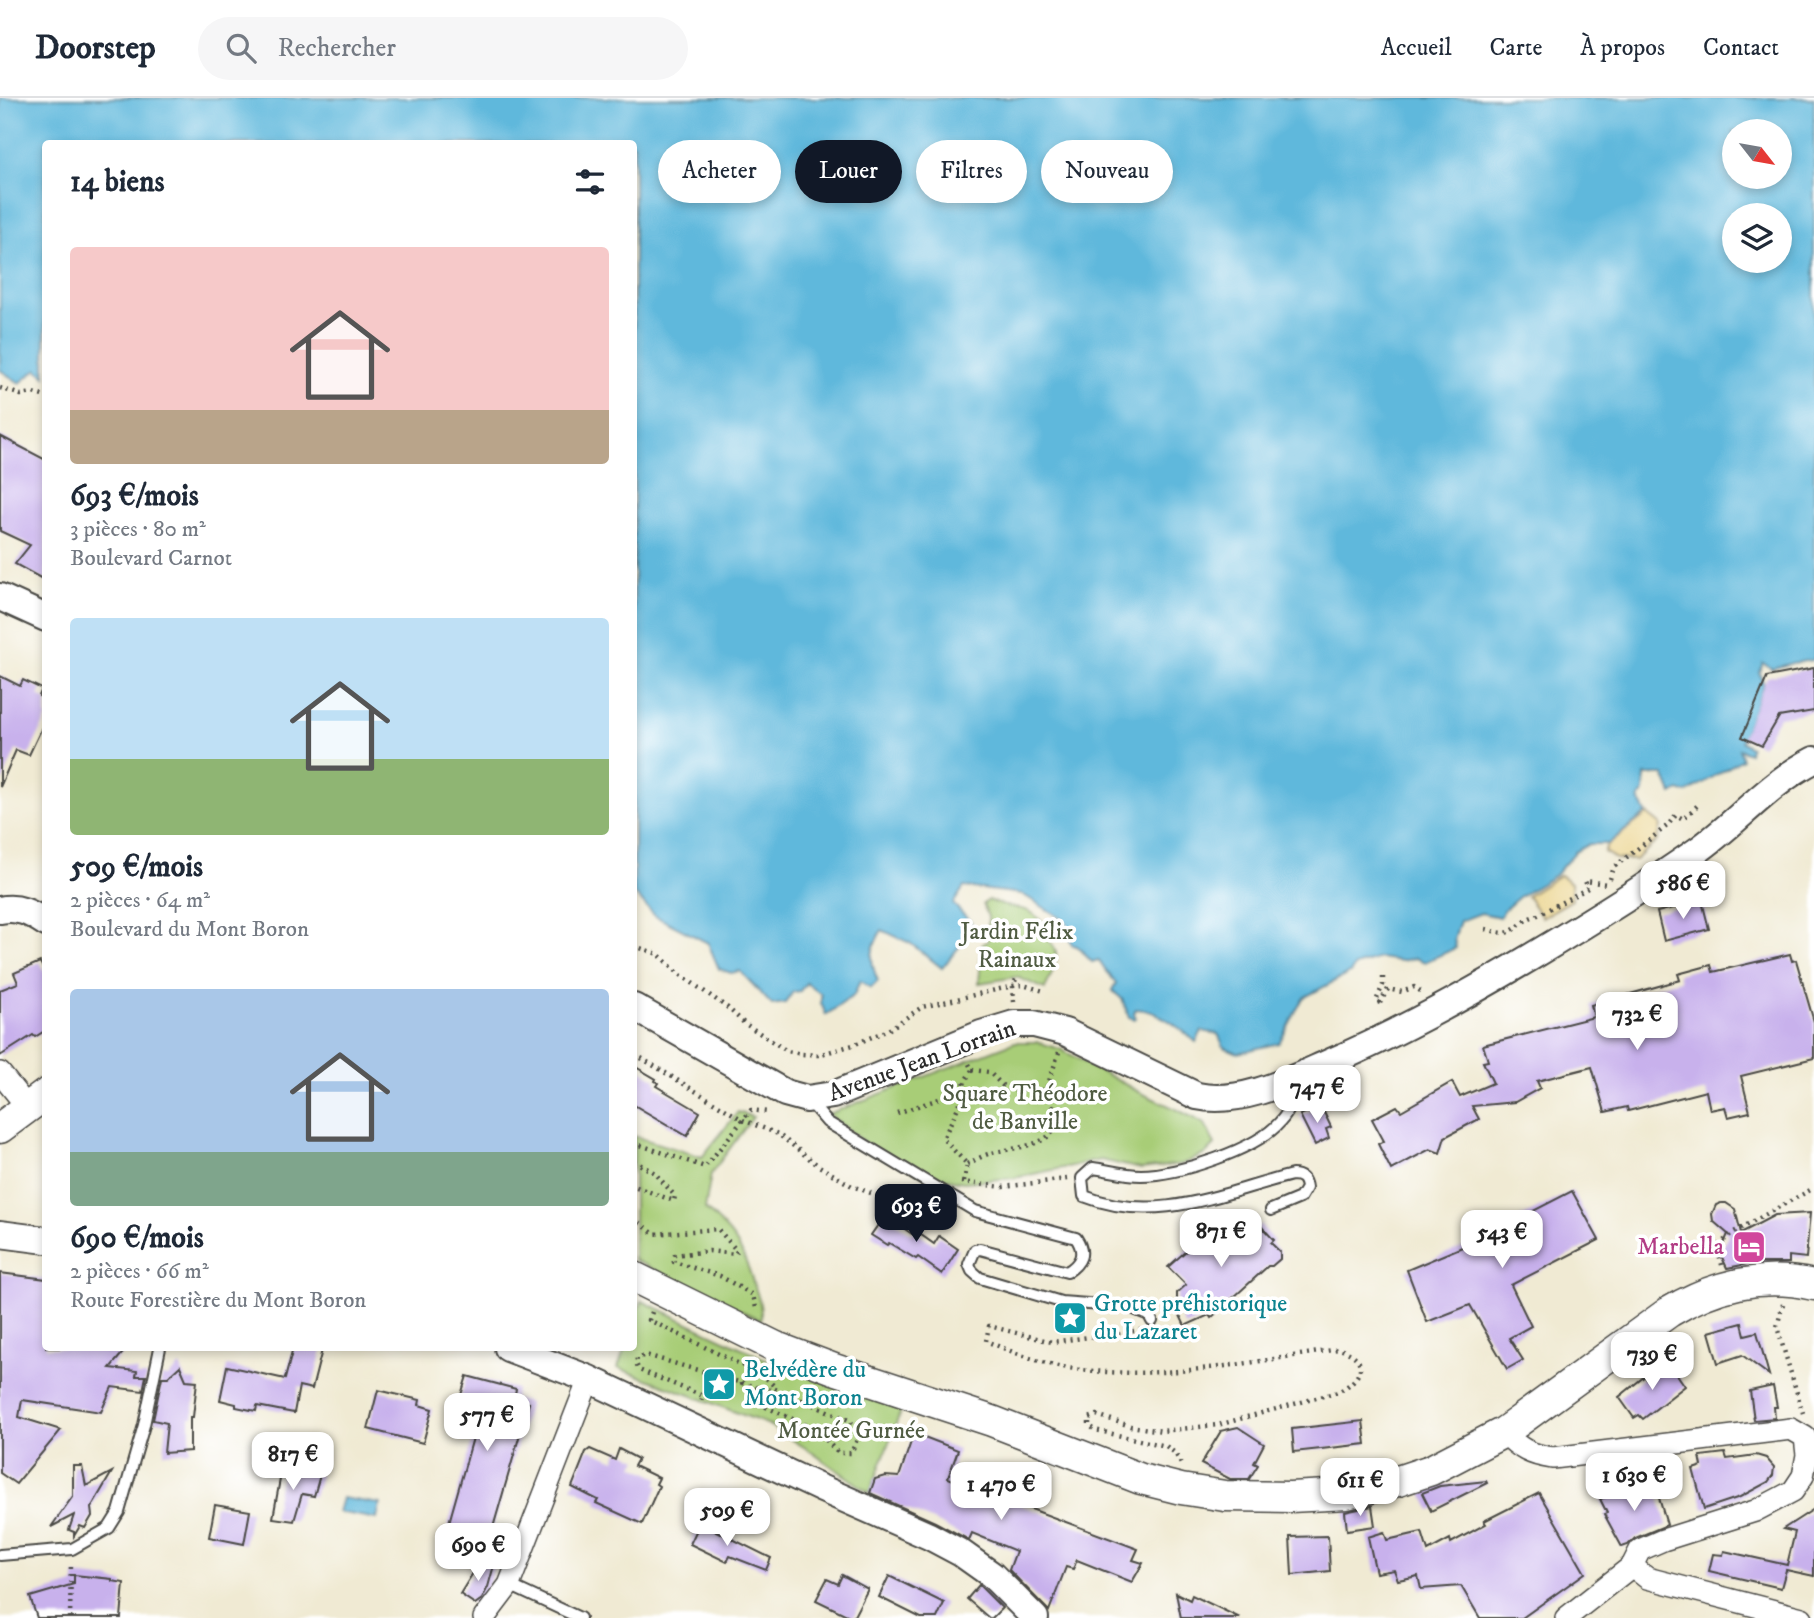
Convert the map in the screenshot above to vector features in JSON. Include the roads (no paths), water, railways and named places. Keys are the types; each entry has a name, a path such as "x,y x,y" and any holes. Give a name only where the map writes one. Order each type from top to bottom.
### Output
{"main road":[{"path":"0,1128 40,1102"},
{"path":"637,1278 776,1347 992,1421 1141,1479 1181,1489 1238,1496 1290,1497 1347,1494 1431,1470 1504,1432 1693,1297 1728,1285 1756,1280 1802,1282"}],"street":[{"path":"0,597 42,616"},
{"path":"1302,1075 1419,1022 1612,909 1699,850 1769,789 1814,760"},
{"path":"0,909 30,912 42,920"},
{"name":"Avenue Jean Lorrain","path":"637,1009 752,1075 802,1098 840,1093 962,1042 1014,1024 1034,1024 1065,1032 1197,1096 1218,1099 1244,1094 1302,1075"},
{"path":"0,1073 40,1102"},
{"path":"0,1234 42,1239"},
{"path":"516,1351 589,1379 961,1553 992,1575 1035,1618"},
{"path":"484,1618 509,1585 589,1379"},
{"path":"1504,1432 1527,1453 1553,1458 1790,1429 1805,1437 1807,1455 1803,1476 1793,1491 1755,1511 1640,1550 1632,1566 1566,1618"},
{"path":"1632,1566 1647,1578 1802,1618"}],"lane":[{"path":"1271,1210 1300,1198 1306,1188 1303,1178 1292,1175 1195,1203 1153,1209 1104,1204 1084,1196 1082,1178 1093,1168 1141,1175 1185,1170 1232,1151 1268,1134 1281,1121 1291,1106 1302,1075"},
{"path":"802,1098 827,1122 975,1211 1076,1238 1081,1246 1082,1257 1076,1266 1067,1272 980,1249 975,1251 969,1264 972,1272 980,1278 1061,1302 1129,1307 1149,1315 1152,1321"},
{"path":"0,1555 72,1549 109,1528 119,1512 145,1425 159,1351"},
{"path":"509,1585 580,1618"}],"water":[{"path":"0,98 1814,98 1814,660 1772,669 1763,663 1759,672 1764,685 1741,741 1750,747 1749,753 1739,749 1742,759 1687,793 1679,790 1672,794 1664,775 1645,775 1644,792 1639,799 1646,813 1608,844 1589,844 1575,852 1555,875 1519,897 1500,917 1481,913 1460,921 1454,939 1456,948 1425,962 1415,958 1401,961 1379,958 1355,966 1350,973 1303,998 1279,1043 1238,1053 1224,1047 1218,1034 1202,1031 1196,1042 1176,1025 1152,1012 1136,1009 1136,1018 1129,1017 1122,999 1112,990 1116,983 1098,960 1092,962 1077,946 1072,945 1066,931 1068,924 1064,920 1022,894 964,887 953,904 971,922 972,931 942,968 910,943 882,930 872,955 878,981 871,988 860,981 854,995 826,1015 821,994 806,983 800,991 793,992 785,1003 772,1005 740,971 731,973 719,969 708,943 655,916 637,896 637,140 42,140 42,373 37,369 20,383 0,370"},
{"path":"342,1498 380,1504 377,1519 338,1512"}],"place":[{"name":"Marbella","path":"1749,1247"},
{"name":"Grotte préhistorique du Lazaret","path":"1070,1318"},
{"name":"Belvédère du Mont Boron","path":"719,1384"}],"park label":[{"name":"Jardin Félix Rainaux","path":"1017,946"},
{"name":"Square Théodore de Banville","path":"1025,1108"},
{"name":"Montée Gurnée","path":"851,1431"}]}
